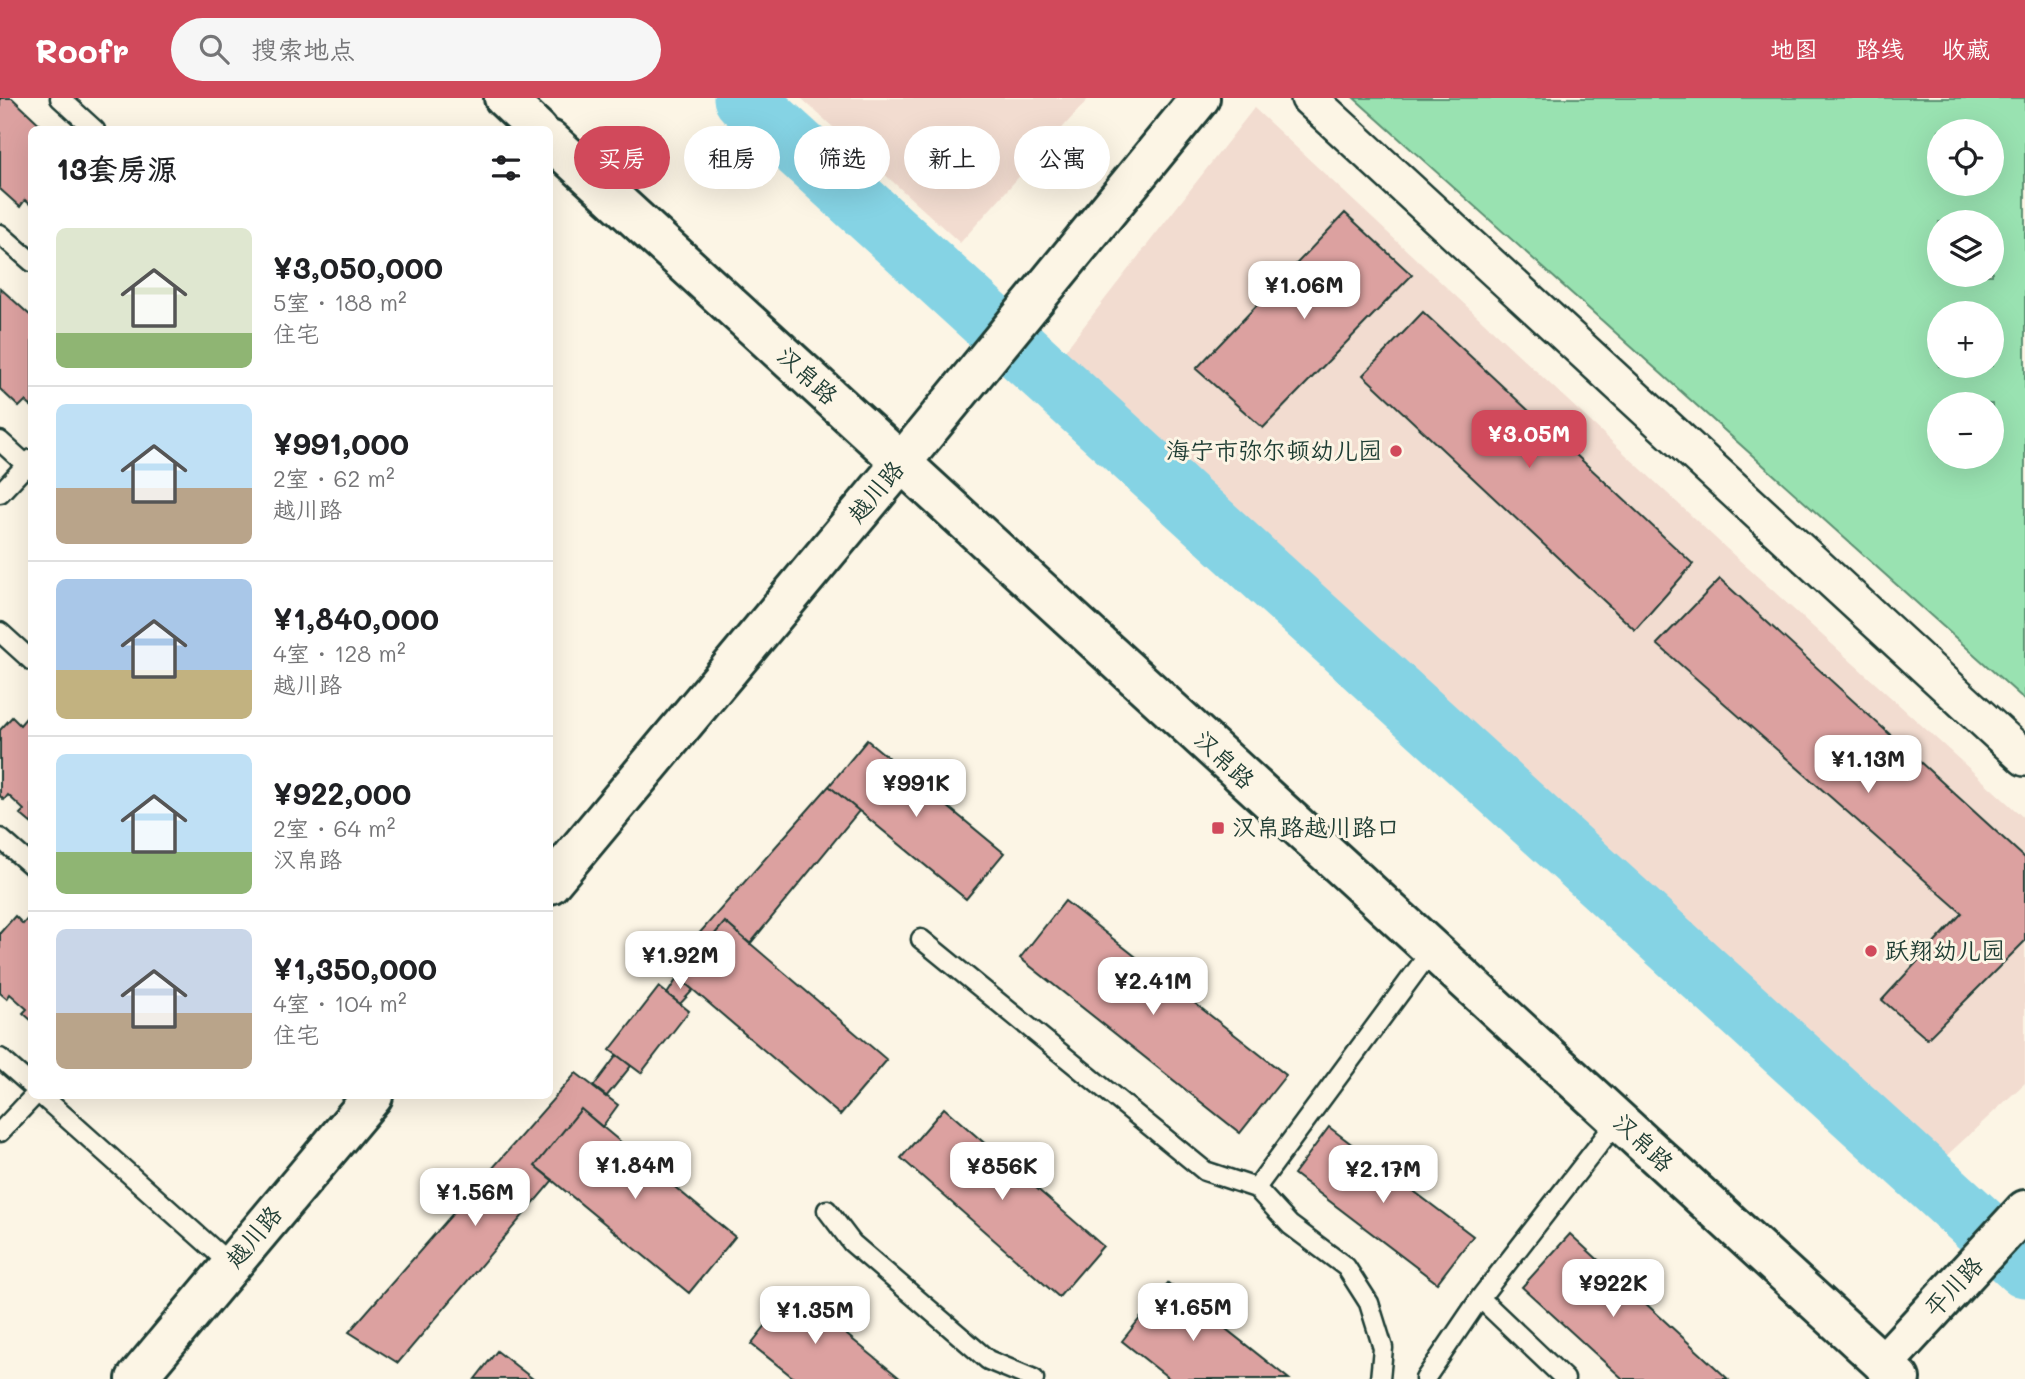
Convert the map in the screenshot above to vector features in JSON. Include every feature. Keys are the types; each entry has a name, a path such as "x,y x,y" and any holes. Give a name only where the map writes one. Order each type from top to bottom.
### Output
{"street":[{"path":"504,98 534,126"},
{"name":"越川路","path":"553,880 1200,98"},
{"path":"1309,98 2025,758"},
{"name":"汉帛路","path":"553,143 913,448 1430,951 1891,1371"},
{"name":"越川路","path":"136,1379 370,1099"},
{"name":"平川路","path":"1891,1371 1910,1335 2025,1210"}],"lane":[{"path":"60,98 91,126"},
{"path":"0,234 28,258"},
{"path":"0,441 28,462"},
{"path":"0,493 28,466"},
{"path":"0,632 28,657"},
{"path":"0,838 28,862"},
{"path":"921,939 1205,1171 1256,1188 1290,1225 1346,1267 1369,1303 1383,1348 1380,1379"},
{"path":"1256,1188 1430,951"},
{"path":"0,1058 28,1082"},
{"path":"0,1132 31,1099"},
{"path":"45,1099 231,1265"},
{"path":"1425,1379 1480,1298 1618,1120"},
{"path":"827,1210 852,1243 988,1360 1034,1379"},
{"path":"1480,1298 1565,1379"}],"shaded area":[{"path":"801,98 1089,98 1064,126 1014,126 1014,182 960,243 890,179 890,126 832,126"},
{"path":"1254,108 1727,549 2025,819 2025,1083 1944,1158 1063,353"}],"green space":[{"path":"1354,98 2025,98 2025,700"}],"building":[{"path":"0,98 12,98 42,126 28,126 28,203 25,200 20,207 0,189"},
{"path":"1345,213 1412,275 1263,428 1196,369"},
{"path":"0,288 28,313 28,404 25,401 19,407 0,389"},
{"path":"1423,312 1693,564 1635,630 1363,375"},
{"path":"1720,579 2025,858 2025,941 1927,1039 1882,1000 1962,913 1657,644"},
{"path":"12,717 20,725 26,718 28,720 28,821 20,814 24,810 8,795 4,800 0,796 0,730"},
{"path":"867,740 1004,853 966,899 829,786"},
{"path":"829,786 859,811 750,944 725,922 678,977 667,970"},
{"path":"1065,901 1286,1075 1240,1133 1020,958"},
{"path":"15,916 23,924 28,918 28,1017 23,1013 27,1009 10,994 7,999 0,993 0,933"},
{"path":"725,922 887,1060 840,1115 678,977"},
{"path":"678,977 693,990 680,1004 667,994"},
{"path":"659,987 689,1011 641,1073 610,1050"},
{"path":"617,1055 631,1066 606,1097 593,1087"},
{"path":"576,1073 618,1105 602,1127 581,1109 535,1166 553,1180 398,1363 349,1332"},
{"path":"944,1108 1103,1246 1059,1297 901,1158"},
{"path":"581,1109 735,1237 689,1293 535,1166"},
{"path":"1329,1127 1473,1236 1437,1283 1294,1174"},
{"path":"1570,1234 1728,1379 1623,1379 1522,1287"},
{"path":"1168,1283 1289,1379 1170,1379 1122,1341"},
{"path":"793,1291 901,1379 795,1379 751,1344"},
{"path":"497,1351 533,1379 475,1379"}],"waterway":[{"path":"744,98 2025,1267"}],"place":[{"name":"海宁市弥尔顿幼儿园","path":"1396,451"},
{"name":"汉帛路越川路口","path":"1218,828"},
{"name":"跃翔幼儿园","path":"1871,951"}]}
